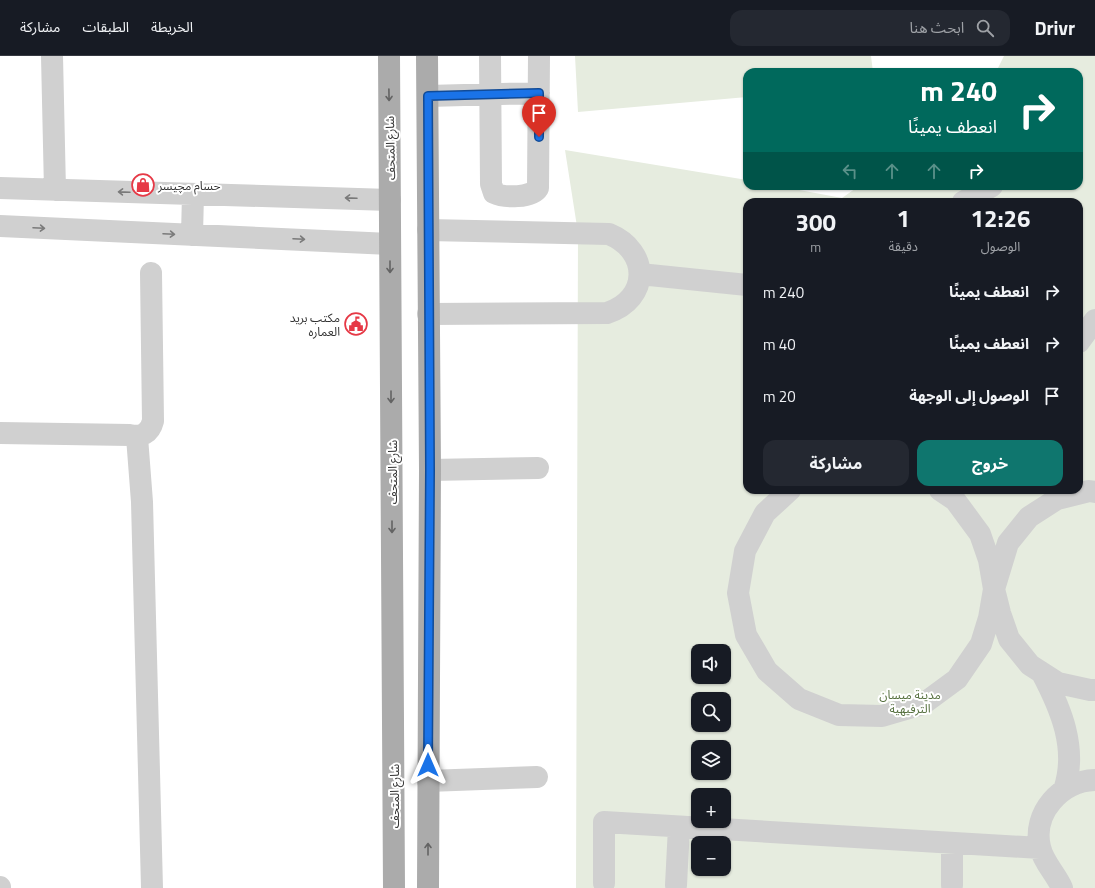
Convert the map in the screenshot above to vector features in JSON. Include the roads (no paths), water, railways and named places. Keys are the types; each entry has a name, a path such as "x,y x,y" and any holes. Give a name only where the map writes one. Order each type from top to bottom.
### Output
{"main road":[{"name":"شارع المتحف","path":"389,56 394,888"},
{"path":"427,56 430,470 428,888"}],"street":[{"path":"52,56 55,190"},
{"path":"490,56 491,189 498,195 526,195 536,192 539,184 539,56"},
{"path":"428,96 539,93"},
{"path":"0,188 390,200"},
{"path":"970,198 985,190"},
{"path":"192,235 193,194"},
{"path":"0,226 390,244"},
{"path":"428,230 608,234 623,241 634,253 640,274 638,285 626,304 617,310 607,313 428,314"},
{"path":"0,433 130,435 137,437 147,433 151,428 153,421 150,273"},
{"path":"640,274 743,285"},
{"path":"1083,336 1095,320"},
{"path":"137,437 142,502 152,888"},
{"path":"430,470 538,468"},
{"path":"1083,492 1089,491 1095,492"},
{"path":"786,494 765,513 745,551 738,593 746,634 767,671 799,699 839,715 867,716 882,716 923,704 957,679 981,644 994,589 1008,543 1029,517 1040,500 1057,499 1077,494"},
{"path":"946,494 955,500 980,534 989,560 1000,613 1009,639 1030,665 1058,683 1095,690"},
{"path":"1042,673 1054,694 1063,718 1068,738 1069,769 1064,790"},
{"path":"428,781 537,777"},
{"path":"1062,888 1045,860 1040,848 1039,832 1042,817 1049,804 1072,784 1087,780 1095,780"},
{"path":"604,883 604,822 1040,848"},
{"path":"676,885 679,827"},
{"path":"952,842 952,885"}],"place":[{"name":"حسام مچيسر","path":"143,185"},
{"name":"مكتب بريد العماره","path":"356,324"}],"park label":[{"name":"مدينة ميسان الترفيهية","path":"910,701"}]}
